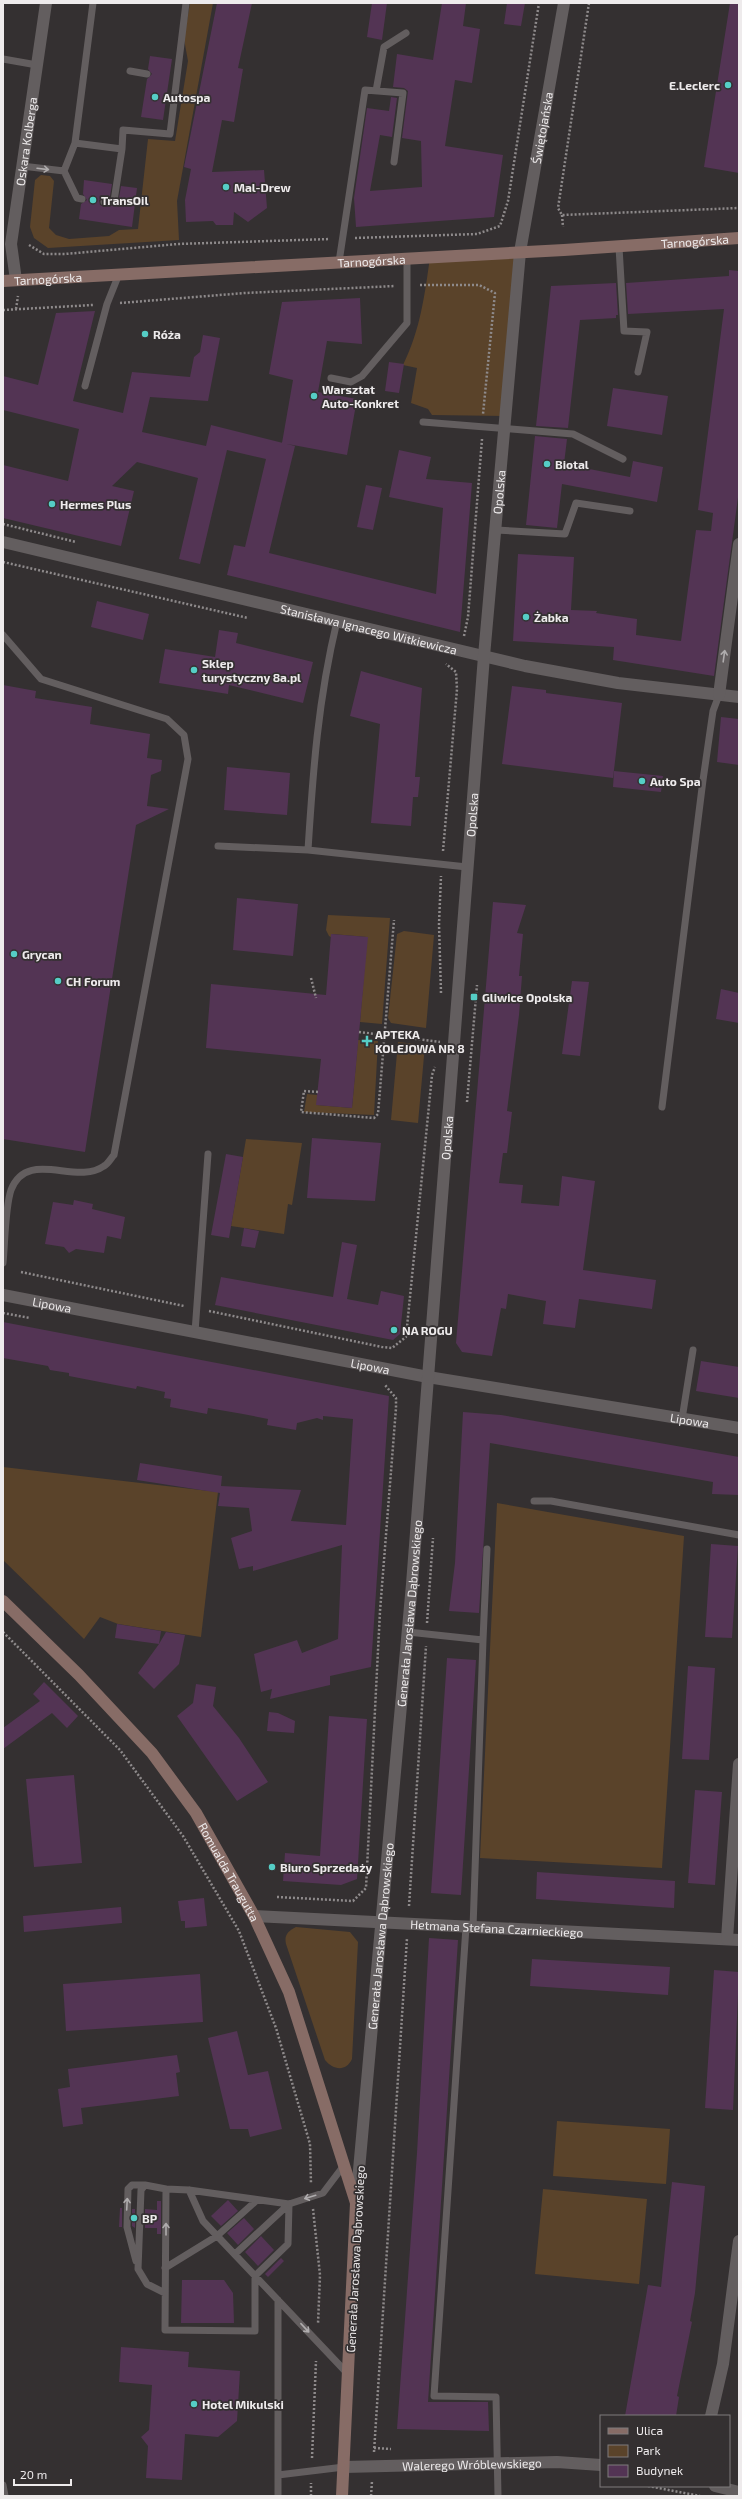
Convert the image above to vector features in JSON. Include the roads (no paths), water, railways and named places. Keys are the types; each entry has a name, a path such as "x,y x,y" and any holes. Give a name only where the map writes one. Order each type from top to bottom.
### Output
{"main road":[{"name":"Tarnogórska","path":"3,281 619,247 739,238"},
{"name":"Romualda Traugutta","path":"3,1601 79,1675 152,1753 196,1813 254,1916 290,1992 356,2203"},
{"name":"Generała Jarosława Dąbrowskiego","path":"342,2496 356,2203"}],"street":[{"name":"Oskara Kolberga","path":"16,280 11,244 46,3"},
{"name":"Świętojańska","path":"520,252 564,3"},
{"name":"Opolska","path":"428,1377 484,656 520,252"},
{"name":"Stanisława Ignacego Witkiewicza","path":"3,542 484,656 595,680 739,697"},
{"path":"720,695 739,544"},
{"name":"Lipowa","path":"3,1295 428,1377 739,1428"},
{"name":"Generała Jarosława Dąbrowskiego","path":"356,2203 383,1922 428,1377"},
{"path":"733,1940 739,1764"},
{"name":"Hetmana Stefana Czarnieckiego","path":"254,1916 733,1940"},
{"path":"711,2415 723,2364 739,2241"},
{"name":"Walerego Wróblewskiego","path":"344,2467 557,2462 600,2466"},
{"path":"719,2487 739,2492"}],"lane":[{"path":"82,199 77,198 64,171 75,143 93,3"},
{"path":"104,202 114,201 122,149 123,130 170,134 173,78 186,3"},
{"path":"376,91 384,47 406,32"},
{"path":"3,59 37,65"},
{"path":"130,71 147,74"},
{"path":"339,262 366,90 403,93 394,162"},
{"path":"75,143 122,149"},
{"path":"22,166 64,171"},
{"path":"619,247 624,331 647,332 638,372"},
{"path":"331,378 351,382 362,376 392,343 407,323 407,259"},
{"path":"85,386 107,304 119,274"},
{"path":"423,422 504,427 573,434 623,459"},
{"path":"496,530 564,534 576,502 630,511"},
{"path":"308,850 316,729 324,675 336,621"},
{"path":"3,635 41,679 166,719 184,735 188,759 114,1154 104,1166 88,1172 38,1169 22,1174 11,1191 3,1263"},
{"path":"662,1107 703,780 713,711 720,695"},
{"path":"218,846 308,850 467,867"},
{"path":"195,1332 208,1154"},
{"path":"682,1419 693,1350"},
{"path":"534,1501 551,1500 739,1535"},
{"path":"486,1549 470,1928 434,2396 496,2397 498,2496"},
{"path":"408,1632 483,1640"},
{"path":"165,2293 147,2284 138,2269 127,2227 128,2189 132,2185 189,2190 289,2204 323,2193 345,2164"},
{"path":"138,2269 140,2190 145,2185"},
{"path":"166,2189 165,2330 255,2332 255,2276 288,2244 289,2204"},
{"path":"189,2190 203,2221 348,2374"},
{"path":"165,2268 217,2236 257,2200"},
{"path":"235,2254 289,2204"},
{"path":"278,2300 278,2496"},
{"path":"278,2475 344,2467"},
{"path":"3,2486 5,2496"}],"place":[{"name":"E.Leclerc","path":"728,85"},
{"name":"Autospa","path":"155,97"},
{"name":"Mal-Drew","path":"226,187"},
{"name":"TransOil","path":"93,200"},
{"name":"Róża","path":"145,334"},
{"name":"Warsztat Auto-Konkret","path":"314,396"},
{"name":"Biotal","path":"547,464"},
{"name":"Hermes Plus","path":"52,504"},
{"name":"Żabka","path":"526,617"},
{"name":"Sklep turystyczny 8a.pl","path":"194,670"},
{"name":"Auto Spa","path":"642,781"},
{"name":"Grycan","path":"14,954"},
{"name":"CH Forum","path":"58,981"},
{"name":"Gliwice Opolska","path":"474,997"},
{"name":"APTEKA KOLEJOWA NR 8","path":"367,1041"},
{"name":"NA ROGU","path":"394,1330"},
{"name":"Biuro Sprzedaży","path":"272,1867"},
{"name":"BP","path":"134,2218"},
{"name":"Hotel Mikulski","path":"194,2404"}]}
